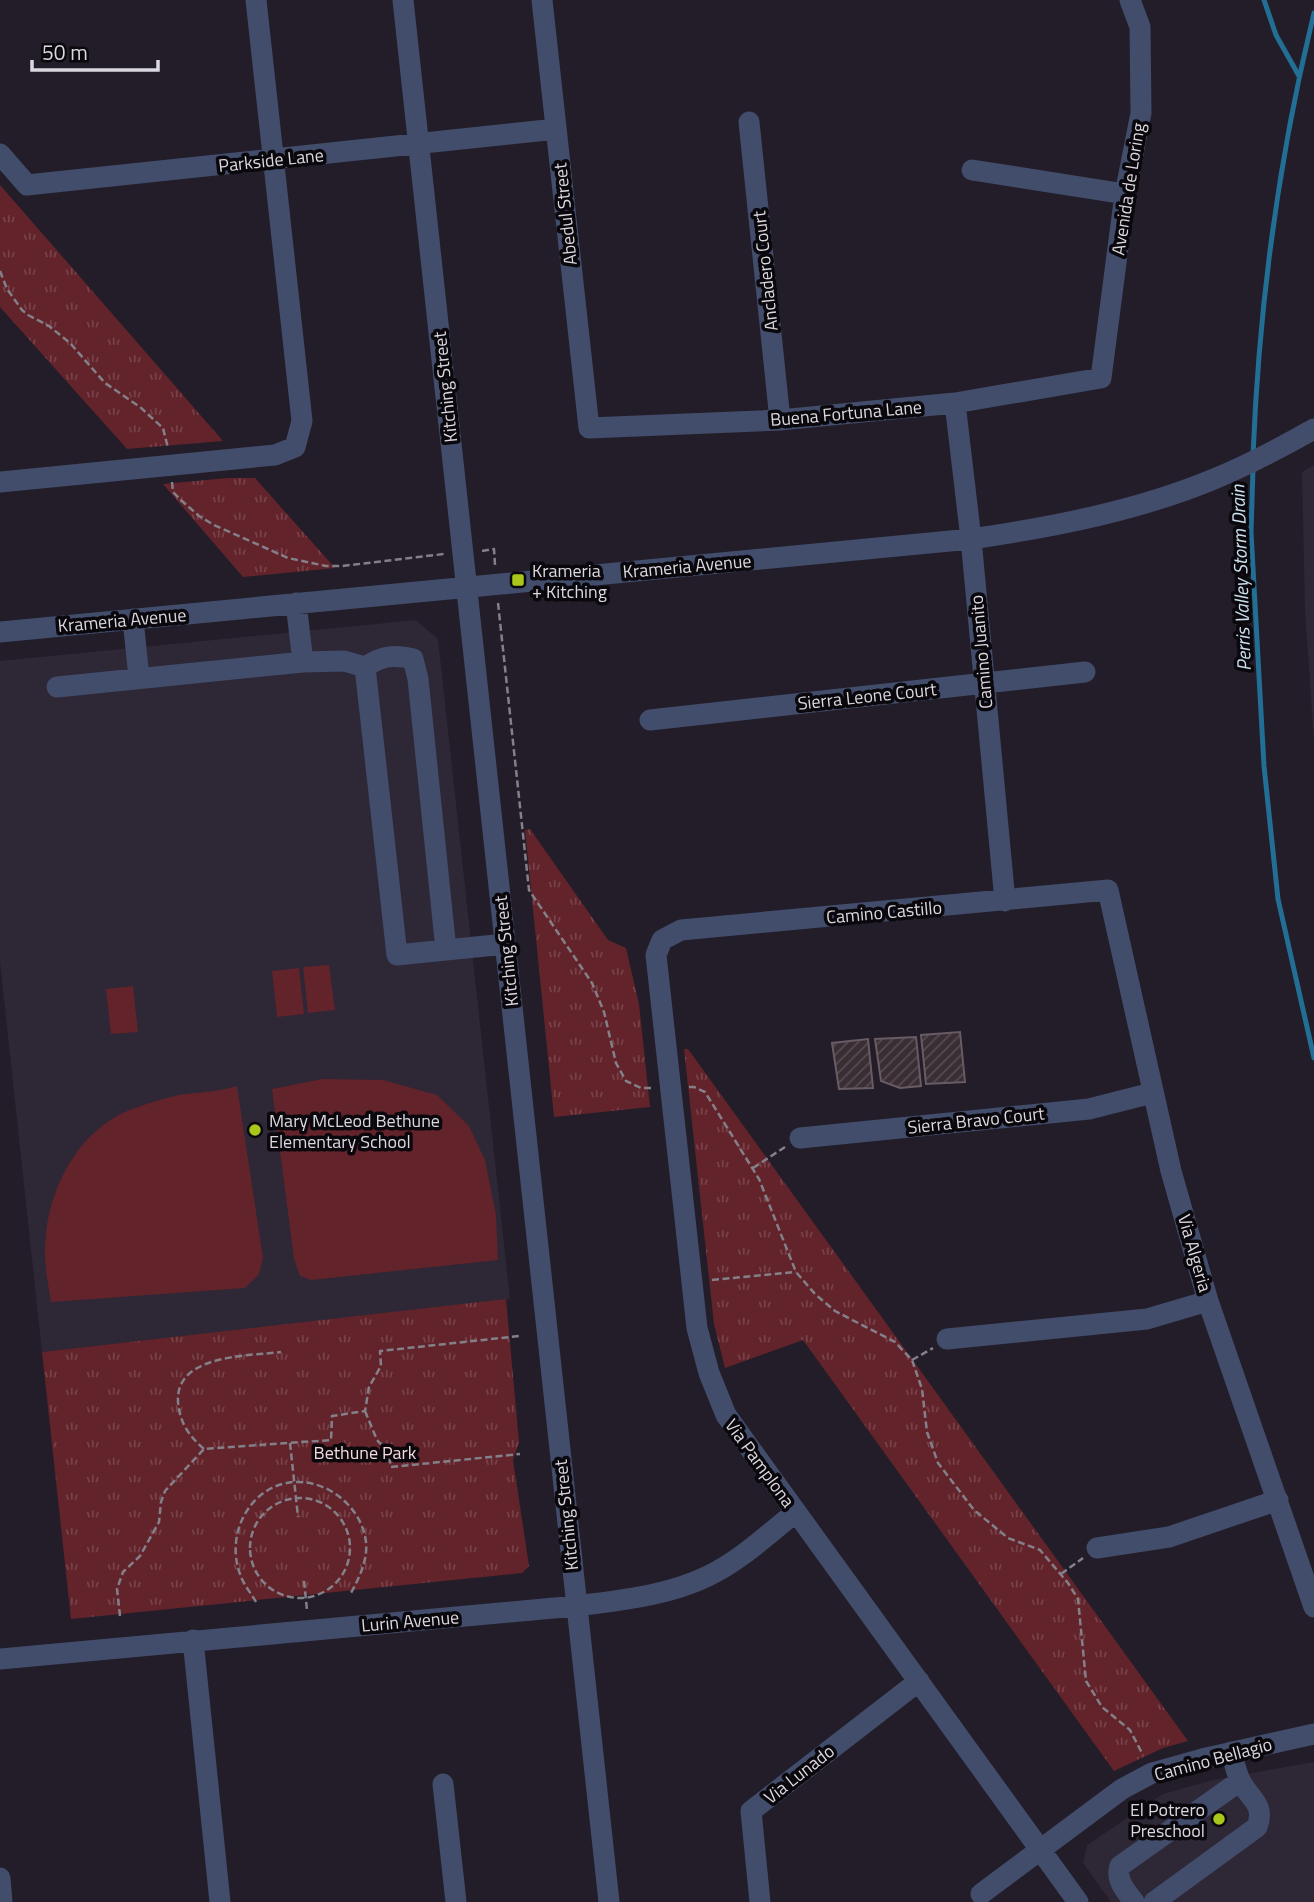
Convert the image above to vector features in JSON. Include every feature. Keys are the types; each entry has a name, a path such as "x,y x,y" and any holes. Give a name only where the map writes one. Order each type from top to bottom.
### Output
{"street":[{"path":"0,482 275,455 295,447 302,421 256,0"},
{"name":"Kitching Street","path":"403,0 609,1902"},
{"name":"Abedul Street","path":"542,0 589,428"},
{"name":"Avenida de Loring","path":"1101,379 1125,194 1140,113 1140,27 1130,0"},
{"name":"Ancladero Court","path":"749,121 780,419"},
{"name":"Parkside Lane","path":"0,154 27,185 556,129"},
{"path":"972,170 1125,194"},
{"name":"Buena Fortuna Lane","path":"589,428 780,419 955,402 1101,379"},
{"name":"Camino Juanito","path":"955,402 971,539 1005,901"},
{"name":"Krameria Avenue","path":"0,632 971,539 1036,530 1107,514 1213,480 1314,429"},
{"path":"296,603 303,662"},
{"path":"133,619 139,678"},
{"path":"57,687 303,662 344,661 365,667 379,658 395,655 413,659 418,679 446,950"},
{"path":"365,667 397,955 505,944"},
{"name":"Sierra Leone Court","path":"650,720 1084,672"},
{"name":"Camino Castillo","path":"662,940 681,930 1108,890"},
{"name":"Via Algeria","path":"1108,890 1171,1171 1209,1301 1314,1607"},
{"name":"Via Pamplona","path":"662,940 656,955 697,1328 709,1374 726,1415 1078,1902"},
{"name":"Sierra Bravo Court","path":"800,1138 1089,1109 1152,1093"},
{"path":"947,1339 1147,1319 1209,1301"},
{"path":"1097,1548 1169,1537 1278,1500"},
{"name":"Lurin Avenue","path":"0,1659 640,1598 679,1588 710,1576 796,1512"},
{"path":"193,1640 220,1902"},
{"name":"Via Lunado","path":"760,1902 751,1811 919,1681"},
{"name":"Camino Bellagio","path":"981,1894 1122,1789 1152,1773 1314,1734"},
{"path":"1154,1902 1257,1827 1261,1816 1259,1808 1240,1781 1231,1752"},
{"path":"1134,1902 1120,1882 1117,1874 1120,1866 1240,1781"},
{"path":"443,1784 456,1902"},
{"path":"0,1878 2,1902"}],"path":[{"path":"0,271 15,302 28,315 49,326 70,343 105,383 140,407 163,428 168,443 168,465 173,492 199,516 288,558 326,566 428,554"},
{"path":"499,615 502,621 529,890 592,983 612,1041 616,1063 626,1081 641,1087 694,1087 705,1092 753,1168 796,1272 814,1294 835,1311 895,1342 912,1360 922,1389 927,1432 938,1463 974,1510 1008,1538 1040,1550 1061,1574 1078,1599 1087,1681 1102,1707 1130,1730 1152,1773"},
{"path":"753,1168 800,1138"},
{"path":"693,1282 796,1272"},
{"path":"519,1336 380,1351 381,1366 369,1387 365,1411 377,1440 388,1452 391,1467 520,1454"},
{"path":"281,1352 214,1360 185,1376 178,1397 179,1417 189,1435 204,1448 331,1440 332,1416 365,1411"},
{"path":"290,1443 298,1517"},
{"path":"120,1616 117,1589 123,1572 140,1556 159,1522 160,1502 165,1491 204,1448"},
{"path":"256,1602 240,1575 235,1554 237,1528 249,1506 266,1490 294,1482 318,1486 342,1497 359,1518 366,1542 366,1556 351,1593"},
{"path":"295,1498 325,1504 337,1514 346,1527 350,1542 349,1558 343,1573 333,1585 320,1594 306,1597 288,1596 272,1589 259,1577 251,1562 250,1545 254,1528 264,1513 277,1503 295,1498"},
{"path":"1061,1574 1097,1548"},
{"path":"304,1581 307,1610"}],"shaded area":[{"path":"1314,465 1314,742 1305,610 1302,472"},
{"name":"Mary McLeod Bethune Elementary School","path":"416,620 438,639 510,1299 42,1352 0,962 0,661"},
{"name":"El Potrero Preschool","path":"1314,1762 1314,1902 1111,1902 1083,1863 1087,1845 1163,1794 1213,1780"}],"green space":[{"path":"0,185 223,441 127,449 0,307"},
{"path":"255,478 335,568 243,577 163,484"},
{"path":"530,829 608,940 626,948 639,1004 650,1107 554,1117 525,830"},
{"path":"329,965 335,1010 308,1013 303,967"},
{"path":"299,968 304,1014 277,1017 272,971"},
{"path":"133,986 138,1032 111,1034 106,989"},
{"path":"684,1049 688,1049 1188,1741 1163,1748 1114,1771 803,1340 725,1368 714,1324"},
{"path":"322,1079 383,1080 437,1095 469,1126 485,1160 496,1215 498,1260 311,1280 300,1276 294,1259 272,1089"},
{"path":"237,1086 263,1258 259,1274 245,1288 51,1302 45,1250 49,1213 64,1174 87,1140 119,1115 143,1105 179,1095"},
{"name":"Bethune Park","path":"506,1299 519,1442 513,1460 529,1566 522,1573 71,1619 42,1352"}],"building":[{"path":"960,1032 965,1082 926,1084 921,1035"},
{"path":"916,1037 921,1086 900,1088 881,1081 875,1039"},
{"path":"868,1039 873,1088 839,1089 832,1043"}],"waterway":[{"path":"1264,0 1276,35 1299,76"},
{"name":"Perris Valley Storm Drain","path":"1253,456 1260,343 1272,233 1290,123 1314,13"},
{"name":"Perris Valley Storm Drain","path":"1253,469 1251,532 1264,766 1278,899 1314,1058"}],"place":[{"name":"Krameria + Kitching","path":"518,580"},
{"name":"Mary McLeod Bethune Elementary School","path":"255,1130"},
{"name":"El Potrero Preschool","path":"1219,1819"}]}
